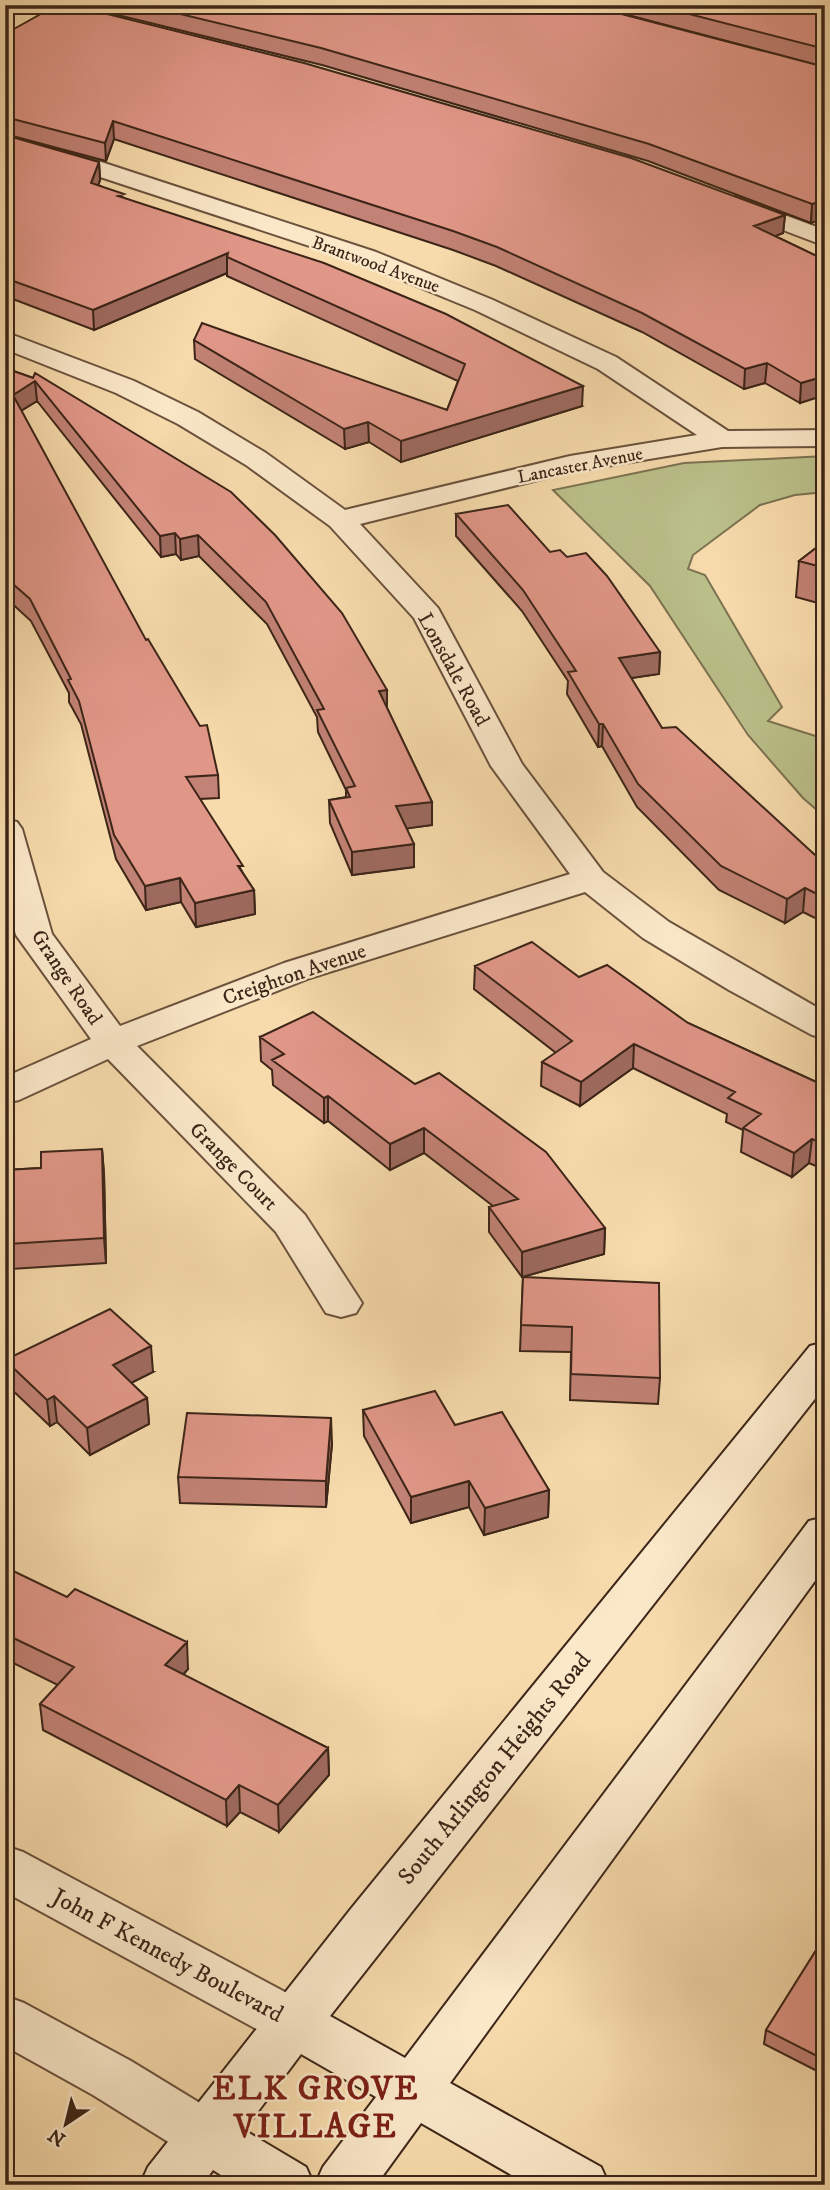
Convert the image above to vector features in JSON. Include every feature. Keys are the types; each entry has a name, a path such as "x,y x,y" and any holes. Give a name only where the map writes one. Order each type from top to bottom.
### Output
{"street":[{"path":"5,10 16,5"},
{"path":"39,5 126,26"},
{"name":"Brantwood Avenue","path":"5,143 87,165 367,257 484,305 607,363 722,439"},
{"path":"718,197 825,239"},
{"name":"Lonsdale Road","path":"5,340 125,387 188,418 256,458 340,520 427,614 507,766 591,879 656,929 742,982 825,1027"},
{"name":"Lancaster Avenue","path":"340,520 570,464 722,439 825,438"},
{"name":"Grange Road","path":"5,829 34,935 112,1042"},
{"name":"Creighton Avenue","path":"5,1092 112,1042 255,985 591,879"},
{"name":"Grange Court","path":"112,1042 291,1224 341,1303"},
{"name":"South Arlington Heights Road","path":"168,2185 293,2023 825,1356"},
{"path":"343,2185 825,1533"},
{"name":"John F Kennedy Boulevard","path":"5,1867 293,2023 581,2185"},
{"path":"5,2019 112,2078 286,2185"}],"green space":[{"path":"825,456 825,492 795,495 760,505 693,555 688,569 705,575 782,707 768,721 825,739 825,817 803,798 748,735 650,586 553,490 684,463"}],"building":[{"path":"57,5 71,5 304,63 631,158 785,215 754,226 825,260 825,376 801,383 767,363 745,369 642,313 497,247 113,121 105,143 5,117 5,34"},
{"path":"143,5 587,5 825,67 825,200 812,204 649,144 321,48"},
{"path":"654,5 825,5 825,49"},
{"path":"5,135 99,162 91,183 124,194 118,196 324,263 446,314 583,386 401,441 368,422 344,429 194,340 202,323 447,410 465,364 227,257 228,253 93,310 5,278"},
{"path":"5,368 33,378 35,373 231,492 275,535 342,613 387,690 379,691 432,802 396,806 414,844 352,852 329,800 350,797 346,788 355,786 317,710 324,709 266,602 198,535 180,539 175,533 160,536 35,381 13,395 146,640 148,639 200,726 207,725 218,775 186,777 243,866 238,866 254,890 195,903 180,878 145,886 114,835 79,701 68,680 71,679 30,599 5,577"},
{"path":"508,505 550,552 560,550 567,557 586,553 607,576 660,652 619,658 662,728 676,727 815,855 825,849 825,898 805,888 787,899 721,866 638,784 603,724 599,724 568,672 576,671 523,590 456,514"},
{"path":"825,541 825,568 799,561"},
{"path":"532,942 579,977 607,965 688,1023 825,1086 825,1145 812,1139 794,1153 743,1128 761,1114 728,1098 735,1092 634,1044 581,1082 542,1062 572,1041 475,966"},
{"path":"313,1012 415,1084 439,1073 546,1152 605,1228 522,1252 489,1207 518,1199 424,1128 390,1144 328,1096 324,1098 272,1060 284,1054 260,1037"},
{"path":"102,1149 104,1238 8,1244 5,1170 41,1168 41,1152"},
{"path":"523,1277 659,1283 660,1378 571,1374 572,1327 521,1325"},
{"path":"110,1309 151,1346 113,1365 147,1398 87,1428 54,1396 47,1400 5,1360"},
{"path":"435,1391 455,1425 502,1412 549,1490 485,1508 469,1481 411,1497 363,1410"},
{"path":"187,1413 331,1418 326,1481 178,1477"},
{"path":"5,1567 67,1597 75,1589 187,1642 165,1665 328,1748 278,1805 239,1785 226,1800 40,1704 74,1667 5,1634"},
{"path":"825,1936 825,2060 766,2030"}],"district":[{"name":"ELK GROVE VILLAGE","path":"316,2106"}]}
